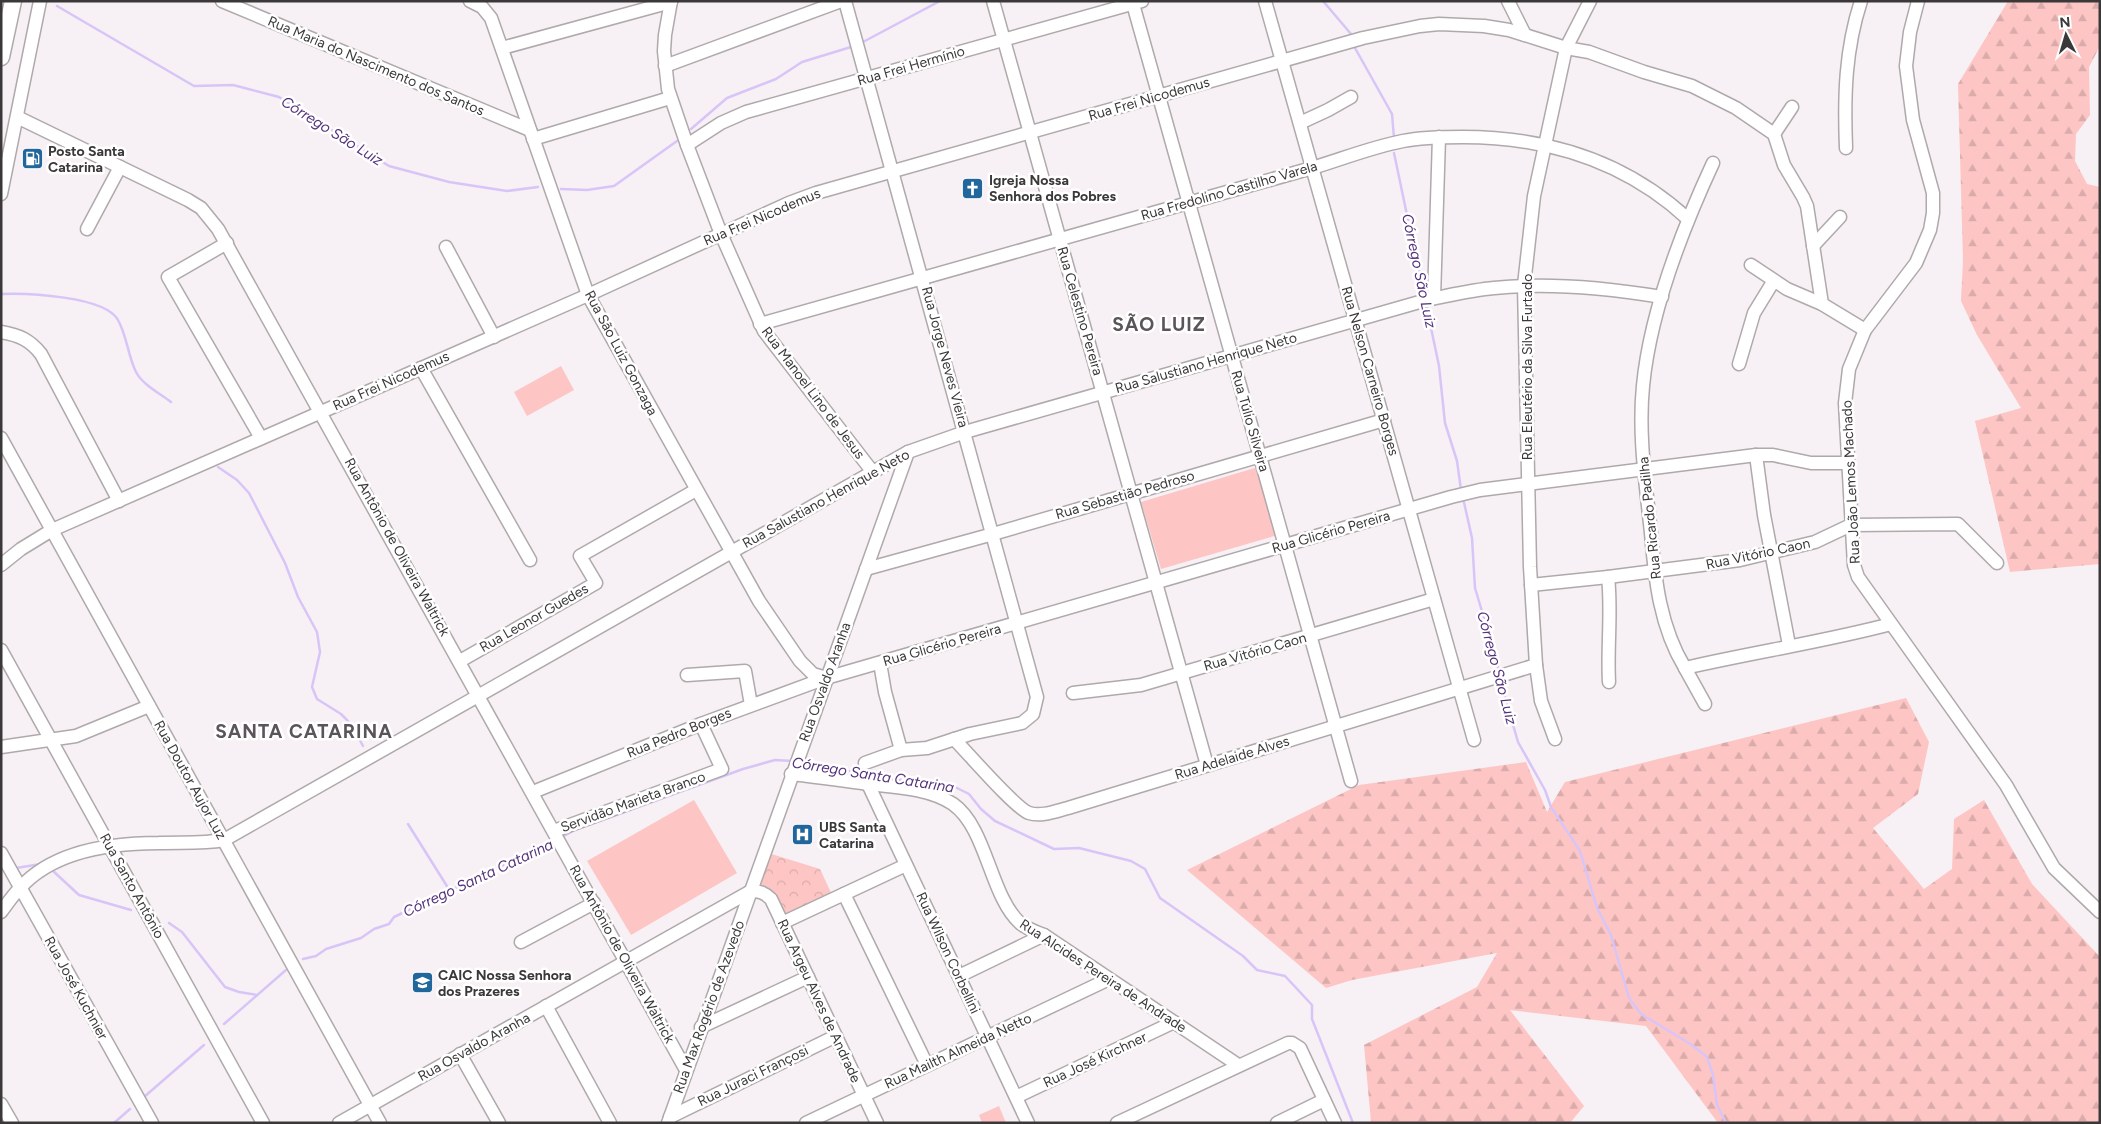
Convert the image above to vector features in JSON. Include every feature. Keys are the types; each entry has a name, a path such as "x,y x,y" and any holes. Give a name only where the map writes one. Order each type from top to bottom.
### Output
{"main road":[{"path":"1,57 13,1"}],"street":[{"path":"1,194 40,1"},
{"name":"Rua Maria do Nascimento dos Santos","path":"222,1 532,134"},
{"path":"502,48 671,1"},
{"name":"Rua Manoel Lino de Jesus","path":"671,1 665,35 665,66 670,98 721,234 760,324 872,471"},
{"path":"665,66 841,1"},
{"name":"Rua Jorge Neves Vieira","path":"845,1 1036,691 1037,703 1033,714 1028,719 1017,725 954,738"},
{"name":"Rua Celestino Pereira","path":"993,1 1207,765"},
{"name":"Rua Nelson Carneiro Borges","path":"1265,1 1474,740"},
{"path":"1508,1 1525,35"},
{"name":"Rua Eleutério da Silva Furtado","path":"1555,739 1541,701 1536,665 1531,585 1524,286 1534,196 1566,48 1590,1"},
{"path":"1846,148 1844,98 1846,68 1861,1"},
{"name":"Rua João Lemos Machado","path":"1918,1 1910,32 1906,66 1913,120 1933,193 1933,213 1930,230 1916,263 1865,330 1854,354 1846,386 1852,554 1856,571 1891,624 2006,785 2054,868 2100,912"},
{"name":"Rua São Luiz Gonzaga","path":"473,2 488,13 502,48 588,295 774,626 800,661 813,674 826,678"},
{"name":"Rua Frei Hermínio","path":"687,146 708,130 734,117 1137,2"},
{"name":"Rua Túlio Silveira","path":"1137,2 1159,96 1351,782"},
{"name":"Rua Frei Nicodemus","path":"1,565 28,544 52,530 816,193 1363,38 1420,26 1460,23 1509,30 1566,48 1589,52 1644,72 1692,86 1736,108 1774,134"},
{"path":"1300,123 1319,115 1351,97"},
{"path":"532,134 670,98"},
{"path":"1792,107 1774,134 1784,164 1805,202 1822,304"},
{"name":"Rua Antônio de Oliveira Waltrick","path":"17,117 201,208 210,217 227,243 686,1070"},
{"path":"1427,300 1439,137"},
{"name":"Rua Fredolino Castilho Varela","path":"760,324 1402,141 1439,137 1507,138 1545,144 1582,155 1624,173 1657,192 1688,219"},
{"name":"Rua Ricardo Padilha","path":"1706,704 1669,638 1655,572 1642,441 1643,386 1650,342 1662,297 1688,219 1713,163"},
{"path":"87,229 120,167"},
{"path":"1813,246 1840,218"},
{"path":"227,243 168,277 261,438"},
{"path":"446,246 494,336"},
{"path":"1751,266 1773,282 1822,304 1865,330"},
{"path":"1739,364 1754,313 1773,282"},
{"name":"Rua Salustiano Henrique Neto","path":"224,840 908,452 965,432 1427,300 1493,288 1524,286 1586,287 1662,297"},
{"path":"1,332 26,339 41,354 119,501"},
{"path":"421,368 530,560"},
{"name":"Rua Sebastião Pedroso","path":"866,568 993,534 1384,420"},
{"name":"Rua Doutor Aujor Luz","path":"1,438 380,1123"},
{"name":"Rua Osvaldo Aranha","path":"339,1123 751,891 792,771 908,452"},
{"path":"1756,454 1789,646"},
{"name":"Rua Glicério Pereira","path":"826,678 1470,492 1756,454 1773,455 1811,463 1848,463"},
{"name":"Rua Leonor Guedes","path":"460,661 596,583 580,556 696,490"},
{"name":"Rua Vitório Caon","path":"1531,585 1655,572 1772,554 1816,542 1851,525 1958,524 1997,563"},
{"path":"1608,577 1611,604 1608,653 1609,682"},
{"name":"Rua Vitório Caon","path":"1074,693 1134,687 1434,599"},
{"path":"1685,668 1789,646 1839,638 1891,624"},
{"name":"Rua Santo Antônio","path":"1,650 263,1123"},
{"path":"880,663 887,699 901,750"},
{"name":"Rua Adelaide Alves","path":"954,738 1016,804 1030,813 1039,814 1068,808 1536,665"},
{"path":"688,675 745,671 751,704"},
{"name":"Rua Pedro Borges","path":"533,792 751,704 826,678"},
{"path":"1,747 76,736 149,706"},
{"name":"Servidão Marieta Branco","path":"556,833 722,769 701,724"},
{"path":"865,763 901,750 928,748 954,738"},
{"name":"Rua Alcides Pereira de Andrade","path":"792,771 924,792 952,804 963,813 971,826 1013,916 1021,924 1044,935 1238,1065"},
{"name":"Rua Wilson Corbellini","path":"868,784 1028,1123"},
{"path":"1,912 20,887 42,870 74,855 110,846 160,842 201,843 224,840"},
{"name":"Rua José Kuchnier","path":"1,853 152,1123"},
{"path":"782,923 906,865"},
{"name":"Rua Argeu Alves de Andrade","path":"751,891 759,891 766,894 771,900 877,1123"},
{"name":"Rua Max Rogério de Azevedo","path":"669,1120 751,891"},
{"path":"844,894 927,1065"},
{"path":"521,942 594,902"},
{"path":"959,976 1044,935"},
{"path":"702,1026 808,977"},
{"name":"Rua Mailth Almeida Netto","path":"806,1123 1109,979"},
{"path":"546,1006 610,1123"},
{"name":"Rua José Kirchner","path":"1016,1097 1174,1022"},
{"name":"Rua Juraci Françosi","path":"669,1120 836,1036"},
{"path":"1117,1123 1283,1044 1292,1043 1300,1048 1335,1123"},
{"path":"460,1054 499,1123"},
{"path":"1277,1123 1324,1100"},
{"path":"1,1104 12,1123"}],"green space":[{"path":"2008,1 2100,1 2100,46 2089,67 2090,115 2076,134 2075,161 2087,184 2100,187 2100,564 2010,572 1975,421 2021,408 1977,335 1961,301 1963,260 1958,84"},
{"path":"561,366 574,390 527,416 514,392"},
{"path":"1258,467 1278,535 1161,569 1141,502"},
{"path":"1906,698 1929,742 1918,794 1873,828 1924,889 1952,869 1954,819 1984,800 2032,884 2100,957 2100,1123 1718,1123 1646,1026 1510,1010 1584,1106 1570,1123 1372,1123 1364,1045 1477,987 1497,953 1352,980 1326,988 1187,870 1359,785 1526,762 1547,812 1565,782"},
{"path":"694,800 737,873 631,935 587,861"},
{"path":"765,852 820,869 834,899 782,923 771,899 751,891"},
{"path":"999,1106 1006,1123 982,1123 979,1115"}],"waterway":[{"name":"Córrego São Luiz","path":"863,42 940,1"},
{"name":"Córrego São Luiz","path":"1323,1 1351,34"},
{"name":"Córrego São Luiz","path":"57,6 194,86 233,85 279,97 389,166 449,182 507,191 538,187"},
{"name":"Córrego São Luiz","path":"691,129 727,98 776,79 802,62 851,47"},
{"name":"Córrego São Luiz","path":"1355,48 1392,114 1394,138"},
{"name":"Córrego São Luiz","path":"561,189 587,190 614,186 677,141"},
{"name":"Córrego São Luiz","path":"1394,153 1424,296"},
{"path":"1,294 46,295 82,301 110,312 121,326 133,366 139,377 171,402"},
{"name":"Córrego São Luiz","path":"1426,304 1439,366 1445,423 1457,461 1461,490"},
{"path":"218,467 237,480 249,493 285,563 298,597 317,632 320,652 312,687 317,699 347,720 363,746"},
{"name":"Córrego São Luiz","path":"1463,498 1472,538 1475,588 1491,637 1499,672"},
{"name":"Córrego São Luiz","path":"1500,680 1518,742 1545,790 1551,807 1580,851 1597,908 1611,935 1629,998 1641,1014 1692,1045 1707,1057 1713,1075 1717,1105 1726,1123"},
{"name":"Córrego Santa Catarina","path":"562,837 575,830 743,769 775,760 793,761"},
{"name":"Córrego Santa Catarina","path":"801,763 931,785 953,786 969,794 981,809 995,821 1054,849 1079,848 1131,861 1145,869 1160,898 1243,956 1257,970 1285,976 1312,1005 1312,1019 1353,1123"},
{"path":"408,824 450,891"},
{"name":"Córrego Santa Catarina","path":"303,959 316,956 326,949 361,938 374,929 389,924 394,917 554,843"},
{"path":"16,868 41,864"},
{"path":"52,870 79,895 131,910"},
{"path":"169,923 182,932 225,987 257,995"},
{"name":"Córrego Santa Catarina","path":"224,1024 286,970"},
{"name":"Córrego Santa Catarina","path":"144,1097 204,1045"},
{"name":"Córrego Santa Catarina","path":"114,1123 130,1109"}],"place":[{"name":"Posto Santa Catarina","path":"32,159"},
{"name":"Igreja Nossa Senhora dos Pobres","path":"973,188"},
{"name":"UBS Santa Catarina","path":"803,835"},
{"name":"CAIC Nossa Senhora dos Prazeres","path":"422,983"}],"district":[{"name":"SÃO LUIZ","path":"1159,324"},
{"name":"SANTA CATARINA","path":"304,731"}]}
